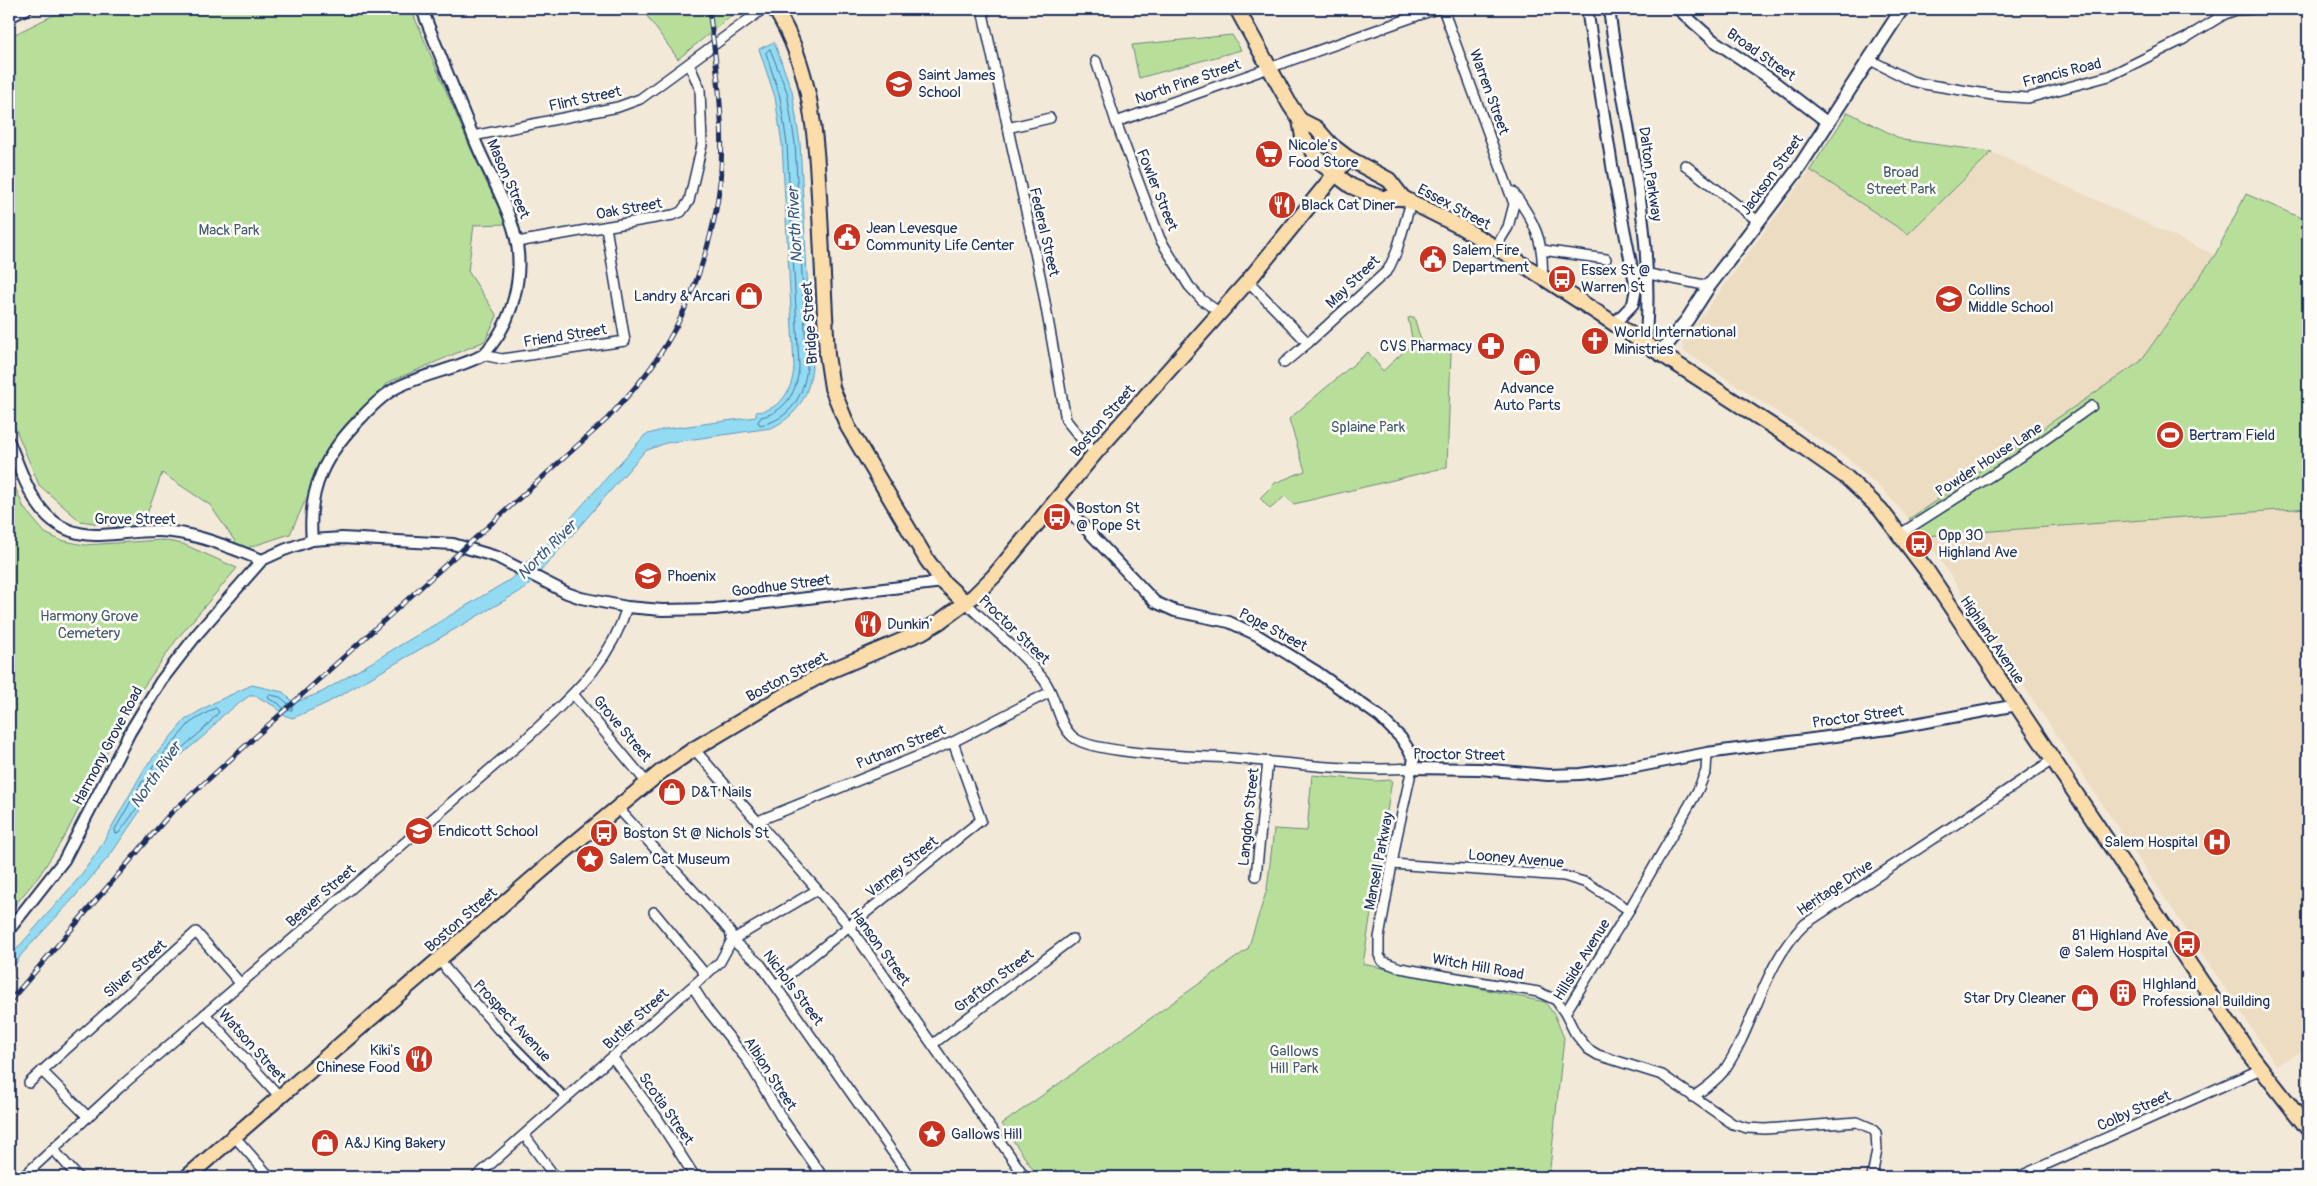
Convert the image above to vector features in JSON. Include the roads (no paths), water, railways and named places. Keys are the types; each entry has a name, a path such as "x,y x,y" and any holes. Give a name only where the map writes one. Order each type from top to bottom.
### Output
{"main road":[{"name":"Bridge Street","path":"775,9 797,53 812,109 827,355 832,388 848,427 927,560 943,582 966,603"},
{"name":"Essex Street","path":"1237,9 1300,120 1303,137 1313,153 1335,175 1351,186 1382,198 1407,200"},
{"name":"Jackson Street","path":"1659,354 1687,320 1709,286 1796,172 1902,9"},
{"name":"Essex Street","path":"1300,120 1316,128 1331,145 1348,158 1388,180 1407,200 1459,226 1542,277"},
{"name":"Boston Street","path":"187,1177 647,783 694,749 806,683 922,632 966,603 994,576 1096,452 1248,281 1348,158"},
{"name":"Highland Avenue","path":"1542,277 1846,477 1875,504 1900,534 2054,759 2176,945 2261,1069 2307,1125"}],"street":[{"path":"9,17 26,9"},
{"name":"Mason Street","path":"422,9 473,136 511,220 517,242 516,284 508,316 498,337 483,356"},
{"name":"Flint Street","path":"473,136 628,104 652,93 763,9"},
{"name":"Federal Street","path":"982,9 1041,280 1066,420 1083,441 1096,452"},
{"name":"North Pine Street","path":"1116,122 1436,9"},
{"name":"Warren Street","path":"1443,9 1514,204 1511,219 1502,240 1495,248"},
{"path":"1587,9 1614,178 1634,271 1636,298 1627,312 1614,324"},
{"name":"Dalton Parkway","path":"1609,9 1648,275 1649,310 1645,344"},
{"name":"Broad Street","path":"1678,9 1713,40 1772,80 1828,123"},
{"name":"Francis Road","path":"1868,59 1912,81 1924,84 2000,96 2028,98 2109,76 2184,39 2225,14 2236,10 2253,9"},
{"name":"Fowler Street","path":"1096,61 1116,122 1160,239 1189,286 1202,300 1220,313"},
{"name":"Oak Street","path":"517,242 674,215 680,212 690,201 701,156 700,89 689,64"},
{"path":"1007,128 1050,118"},
{"path":"1685,165 1758,221"},
{"name":"Warren Street","path":"1508,185 1530,215 1542,250 1542,277"},
{"name":"May Street","path":"1284,363 1388,270 1396,253 1407,200"},
{"name":"Friend Street","path":"483,356 502,359 625,341 606,227"},
{"path":"1542,250 1606,259"},
{"path":"1634,271 1709,286"},
{"path":"1248,281 1308,343"},
{"path":"262,560 312,540 310,517 318,478 330,454 356,423 381,398 400,386 483,356"},
{"name":"Powder House Lane","path":"1900,534 2026,453 2092,406"},
{"name":"Grove Street","path":"9,442 27,484 43,513 56,523 72,531 96,535 138,531 174,532 202,539 262,560"},
{"name":"Pope Street","path":"1058,499 1155,602 1175,612 1239,626 1317,672 1375,713 1390,726 1414,758 1412,768"},
{"name":"Goodhue Street","path":"312,540 342,538 453,544 480,550 511,563 537,578 581,598 627,607 662,610 715,609 943,582"},
{"name":"Harmony Grove Road","path":"9,930 54,875 68,853 130,732 161,681 198,633 262,560"},
{"name":"Proctor Street","path":"966,603 1037,672 1050,692 1067,730 1074,738 1083,743 1130,751 1365,769 1479,769 1548,775 1580,774 1635,767 1707,753 1888,729 2017,705"},
{"name":"Beaver Street","path":"9,1170 12,1174 24,1176 240,983 530,735 573,694 607,654 620,629 627,607"},
{"name":"Putnam Street","path":"758,821 953,742 1050,692"},
{"name":"Grove Street","path":"573,694 647,783"},
{"name":"Varney Street","path":"776,985 981,820 953,742"},
{"name":"Hanson Street","path":"694,749 850,927 1025,1177"},
{"name":"Hillside Avenue","path":"1707,753 1706,771 1698,790 1629,910 1565,1013 1574,1033 1588,1049 1598,1055 1657,1073 1724,1120 1747,1128 1765,1129 1848,1122 1865,1125 1876,1134 1877,1142 1872,1177"},
{"name":"Heritage Drive","path":"1693,1098 1721,1074 1740,1041 1776,960 1805,924 2054,759"},
{"name":"Langdon Street","path":"1256,876 1268,761"},
{"name":"Mansell Parkway","path":"1381,959 1379,955 1379,938 1412,768"},
{"name":"Nichols Street","path":"617,807 721,921 730,932 732,940 752,955 776,985 910,1177"},
{"name":"Looney Avenue","path":"1392,864 1564,876 1587,883 1629,910"},
{"path":"732,940 818,890"},
{"path":"654,912 706,975"},
{"name":"Silver Street","path":"29,1083 196,932 240,983"},
{"name":"Grafton Street","path":"932,1044 1072,939"},
{"name":"Butler Street","path":"476,1177 525,1136 706,975 720,962 732,940"},
{"name":"Prospect Avenue","path":"440,959 446,969 498,1029 567,1099"},
{"name":"Witch Hill Road","path":"1381,959 1400,968 1538,992 1556,1000 1565,1013"},
{"name":"Albion Street","path":"692,987 709,1012 748,1061 781,1117 823,1177"},
{"name":"Watson Street","path":"205,1014 280,1097"},
{"name":"Scotia Street","path":"613,1058 656,1116 695,1177"},
{"name":"Colby Street","path":"2018,1177 2261,1069"},
{"path":"42,1071 88,1117"},
{"path":"234,1136 270,1177"},
{"path":"525,1136 555,1177"},
{"path":"53,1150 78,1177"}],"water":[{"name":"North River","path":"774,42 792,91 800,143 812,367 805,395 795,411 771,428 666,443 645,451 526,588 327,703 293,718 283,715 276,707 256,696 249,696 222,716 206,734 155,777 138,814 111,854 21,955 9,975 9,958 78,879 98,851 146,766 186,719 215,702 252,685 283,692 294,703 322,692 511,579 542,547 544,548 645,435 665,429 756,417 756,412 772,407 784,397 791,383 794,366 782,144 775,97 759,49"}],"railway":[{"path":"9,1002 170,814 607,419 635,388 654,363 672,334 693,289 709,240 719,191 722,148 720,108 709,9"}],"place":[{"name":"Saint James School","path":"899,84"},
{"name":"Nicole's Food Store","path":"1269,154"},
{"name":"Black Cat Diner","path":"1282,205"},
{"name":"Jean Levesque Community Life Center","path":"847,237"},
{"name":"Salem Fire Department","path":"1433,259"},
{"name":"Essex St @ Warren St","path":"1562,279"},
{"name":"Landry & Arcari","path":"749,296"},
{"name":"Collins Middle School","path":"1949,299"},
{"name":"World International Ministries","path":"1595,341"},
{"name":"CVS Pharmacy","path":"1491,346"},
{"name":"Advance Auto Parts","path":"1527,362"},
{"name":"Bertram Field","path":"2170,435"},
{"name":"Boston St @ Pope St","path":"1057,517"},
{"name":"Opp 30 Highland Ave","path":"1919,544"},
{"name":"Phoenix","path":"648,576"},
{"name":"Dunkin'","path":"868,624"},
{"name":"D&T Nails","path":"672,792"},
{"name":"Endicott School","path":"419,831"},
{"name":"Boston St @ Nichols St","path":"604,833"},
{"name":"Salem Hospital","path":"2217,842"},
{"name":"Salem Cat Museum","path":"590,859"},
{"name":"81 Highland Ave @ Salem Hospital","path":"2187,944"},
{"name":"HIghland Professional Building","path":"2123,993"},
{"name":"Star Dry Cleaner","path":"2085,998"},
{"name":"Kiki's Chinese Food","path":"419,1059"},
{"name":"Gallows Hill","path":"932,1134"},
{"name":"A&J King Bakery","path":"325,1143"}],"park label":[{"name":"Broad Street Park","path":"1901,180"},
{"name":"Mack Park","path":"229,230"},
{"name":"Splaine Park","path":"1368,427"},
{"name":"Harmony Grove Cemetery","path":"89,624"},
{"name":"Gallows Hill Park","path":"1294,1060"}]}
